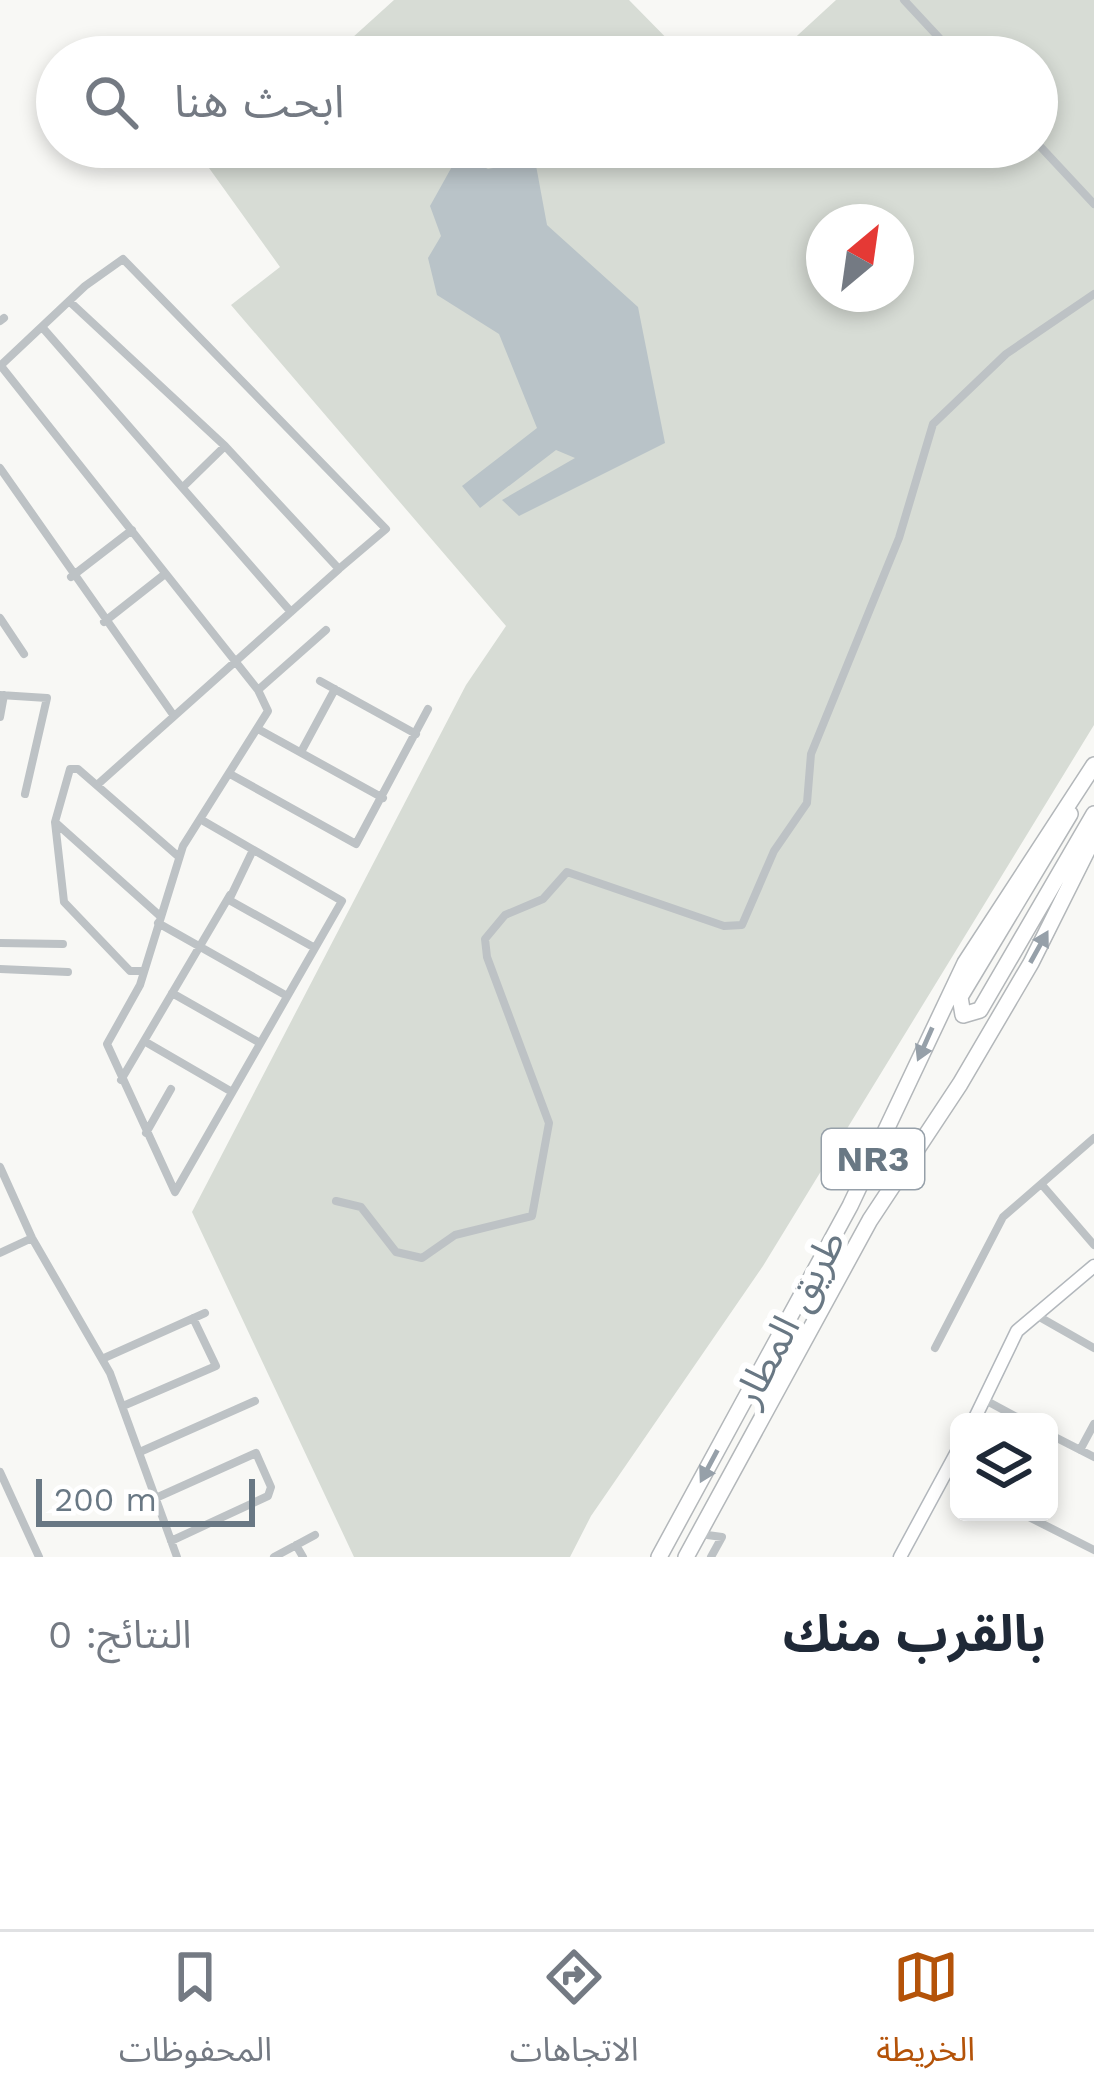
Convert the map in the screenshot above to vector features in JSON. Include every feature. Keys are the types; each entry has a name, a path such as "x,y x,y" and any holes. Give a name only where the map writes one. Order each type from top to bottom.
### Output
{"highway":[{"name":"طريق المطار","path":"659,1557 850,1206 965,963 1094,765"},
{"path":"1094,775 961,997 963,1015 980,1010 1094,814"},
{"name":"طريق المطار","path":"686,1557 870,1220 960,1084 1031,962 1094,837"}],"street":[{"path":"904,0 937,36"},
{"path":"1058,165 1094,204"},
{"path":"97,785 236,662 339,569 386,529 123,260 69,301 0,366 132,530 165,574 236,662 258,690 268,711 200,819 179,857 145,968 106,1044 175,1192 342,901 200,819"},
{"path":"336,1201 361,1208 396,1252 422,1258 455,1235 532,1216 549,1123 487,957 485,939 505,915 543,899 567,872 724,926 742,925 774,851 807,803 811,754 899,538 933,424 1006,354 1094,293"},
{"path":"69,301 225,446 339,569"},
{"path":"42,327 291,612"},
{"path":"182,487 225,446"},
{"path":"0,468 71,577 174,716"},
{"path":"71,577 132,530"},
{"path":"104,622 165,574"},
{"path":"0,618 24,653"},
{"path":"258,690 326,629"},
{"path":"320,681 416,734"},
{"path":"301,752 335,689"},
{"path":"0,717 2,695 47,698 25,794"},
{"path":"230,774 356,844 428,709"},
{"path":"258,729 383,798"},
{"path":"145,968 137,974 130,971 67,908 55,822 72,767 179,857"},
{"path":"55,822 159,919 287,996"},
{"path":"121,1081 254,850"},
{"path":"230,895 231,902 315,948"},
{"path":"0,943 63,944"},
{"path":"0,969 68,972"},
{"path":"172,993 260,1043"},
{"path":"144,1041 232,1093"},
{"path":"145,1134 171,1089"},
{"path":"934,1348 990,1236 1012,1207 1094,1138"},
{"path":"1,1171 32,1238 102,1359 142,1451 177,1557"},
{"path":"1042,1186 1094,1245"},
{"path":"0,1253 32,1238"},
{"path":"978,1413 1017,1331 1094,1266"},
{"path":"102,1359 205,1312"},
{"path":"1035,1314 1094,1348"},
{"path":"123,1406 216,1366 193,1318"},
{"path":"985,1400 1010,1413"},
{"path":"142,1451 255,1401"},
{"path":"1080,1450 1094,1424"},
{"path":"1058,1439 1094,1457"},
{"path":"158,1497 256,1454 271,1487 268,1496 171,1541"},
{"path":"0,1472 40,1557"},
{"path":"901,1557 950,1480"},
{"path":"1037,1521 1094,1550"},
{"path":"274,1557 315,1534"},
{"path":"699,1534 722,1537 711,1557"},
{"path":"296,1545 303,1557"}],"shaded area":[{"path":"394,0 629,0 664,36 354,36"},
{"path":"836,0 1094,0 1094,725 763,1266 591,1516 570,1557 354,1557 192,1212 466,685 506,626 231,305 280,267 209,168 1058,168 1058,36 797,36"},
{"path":"451,168 536,168 547,225 638,307 665,443 519,516 502,500 575,458 556,450 480,508 462,486 537,428 499,334 437,295 428,258 441,236 430,206"}]}
